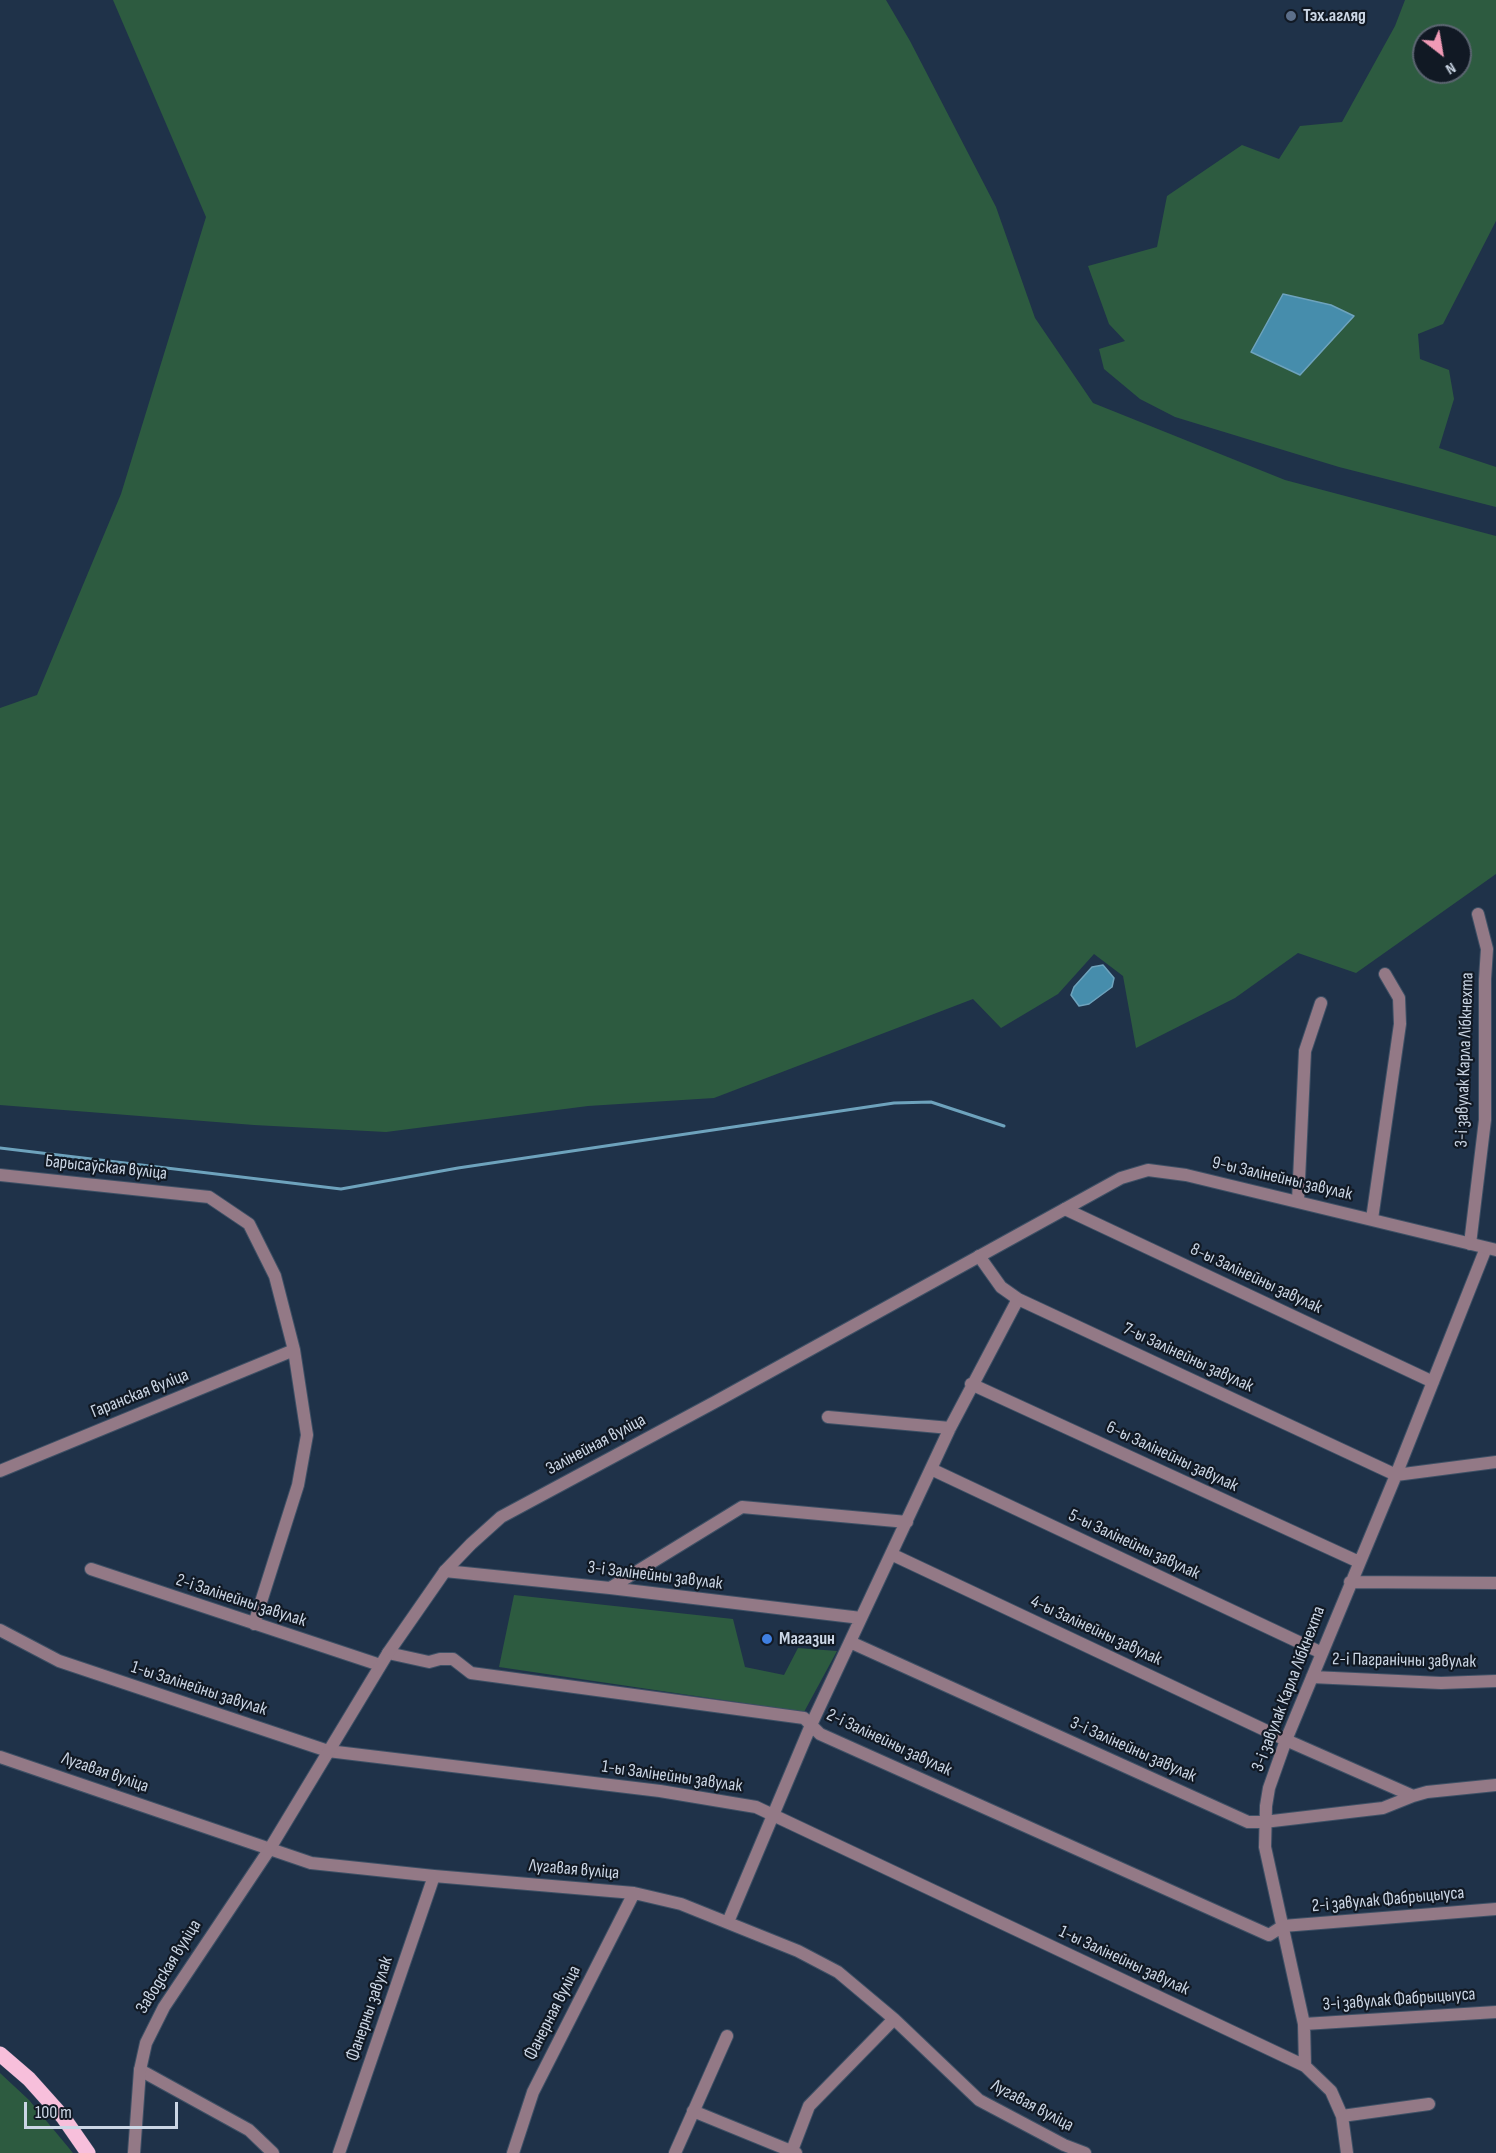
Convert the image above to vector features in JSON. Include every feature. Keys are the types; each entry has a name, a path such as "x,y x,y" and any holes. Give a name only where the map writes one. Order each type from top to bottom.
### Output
{"main road":[{"path":"0,2054 43,2094 63,2117 88,2153"}],"street":[{"name":"3-і завулак Карла Лібкнехта","path":"1470,1244 1485,1120 1487,950 1478,914"},
{"path":"1372,1220 1400,1024 1399,998 1385,974"},
{"path":"1298,1201 1305,1051 1321,1003"},
{"name":"9-ы Залінейны завулак","path":"1065,1209 1121,1178 1148,1170 1186,1175 1491,1249"},
{"name":"Барысаўская вуліца","path":"0,1175 209,1197 249,1224 275,1276 294,1350"},
{"name":"Залінейная вуліца","path":"269,1850 380,1665 445,1571 501,1517 1065,1209"},
{"name":"8-ы Залінейны завулак","path":"1065,1209 1433,1382"},
{"name":"3-і завулак Карла Лібкнехта","path":"1305,2066 1304,2024 1265,1846 1264,1822 1269,1788 1350,1582 1491,1249"},
{"name":"7-ы Залінейны завулак","path":"979,1256 1001,1287 1018,1299 1396,1475"},
{"path":"728,1922 811,1725 971,1384 1018,1299"},
{"path":"254,1624 298,1485 307,1435 294,1350"},
{"name":"Гаранская вуліца","path":"0,1471 294,1350"},
{"name":"6-ы Залінейны завулак","path":"971,1384 1359,1562"},
{"path":"828,1416 950,1428"},
{"path":"1396,1475 1496,1462"},
{"name":"5-ы Залінейны завулак","path":"931,1469 1322,1653"},
{"path":"610,1588 742,1507 907,1522"},
{"name":"4-ы Залінейны завулак","path":"891,1554 1286,1740 1413,1796"},
{"name":"2-і Залінейны завулак","path":"92,1569 380,1665"},
{"name":"3-і Залінейны завулак","path":"445,1571 861,1618"},
{"path":"1350,1582 1496,1583"},
{"name":"1-ы Залінейны завулак","path":"0,1630 59,1661 328,1751 660,1791 756,1807 1305,2066"},
{"name":"3-і Залінейны завулак","path":"850,1642 1248,1822 1383,1808 1427,1792 1496,1785"},
{"name":"2-і Залінейны завулак","path":"388,1653 429,1662 453,1659 471,1673 804,1718 820,1734 1269,1935 1283,1926"},
{"name":"2-і Пагранічны завулак","path":"1312,1677 1441,1683 1496,1681"},
{"name":"Лугавая вуліца","path":"0,1757 311,1863 634,1893 681,1904 798,1951 838,1972 894,2019 979,2100 1064,2145 1085,2153"},
{"name":"Заводская вуліца","path":"134,2153 140,2070 146,2043 164,2007 269,1850"},
{"name":"Фанерны завулак","path":"339,2153 434,1876"},
{"name":"Фанерная вуліца","path":"513,2153 533,2092 634,1893"},
{"name":"2-і завулак Фабрыцыуса","path":"1283,1926 1496,1909"},
{"name":"3-і завулак Фабрыцыуса","path":"1304,2024 1496,2012"},
{"path":"693,2111 793,2152 809,2106 894,2019"},
{"path":"675,2153 727,2036"},
{"path":"1305,2066 1331,2091 1342,2116 1347,2153"},
{"path":"140,2070 249,2130 273,2153"},
{"path":"1342,2116 1429,2104"}],"green space":[{"path":"113,0 886,0 910,41 996,207 1035,318 1093,403 1285,480 1496,536 1496,874 1356,973 1298,953 1235,998 1136,1048 1123,976 1094,954 1058,994 1001,1028 973,999 714,1098 588,1106 386,1132 254,1125 0,1105 0,708 37,695 121,494 206,217"},
{"path":"1405,0 1496,0 1496,221 1443,324 1418,334 1420,359 1449,370 1454,399 1439,448 1496,467 1496,507 1339,467 1175,417 1140,399 1104,369 1099,349 1125,341 1109,324 1088,266 1157,247 1167,196 1242,145 1279,159 1300,126 1342,122 1395,26"},
{"path":"514,1595 733,1619 745,1667 784,1675 798,1648 837,1651 804,1712 499,1667"},
{"path":"0,2073 29,2100 73,2153 0,2153"}],"water":[{"path":"1283,294 1331,305 1354,316 1300,375 1251,352"},
{"path":"1103,965 1114,978 1112,987 1089,1004 1079,1006 1071,995 1074,987 1092,967"}],"waterway":[{"path":"0,1148 341,1189 458,1168 894,1103 931,1102 1004,1126"}],"place":[{"name":"Тэх.агляд","path":"1291,16"},
{"name":"Магазин","path":"767,1639"}]}
